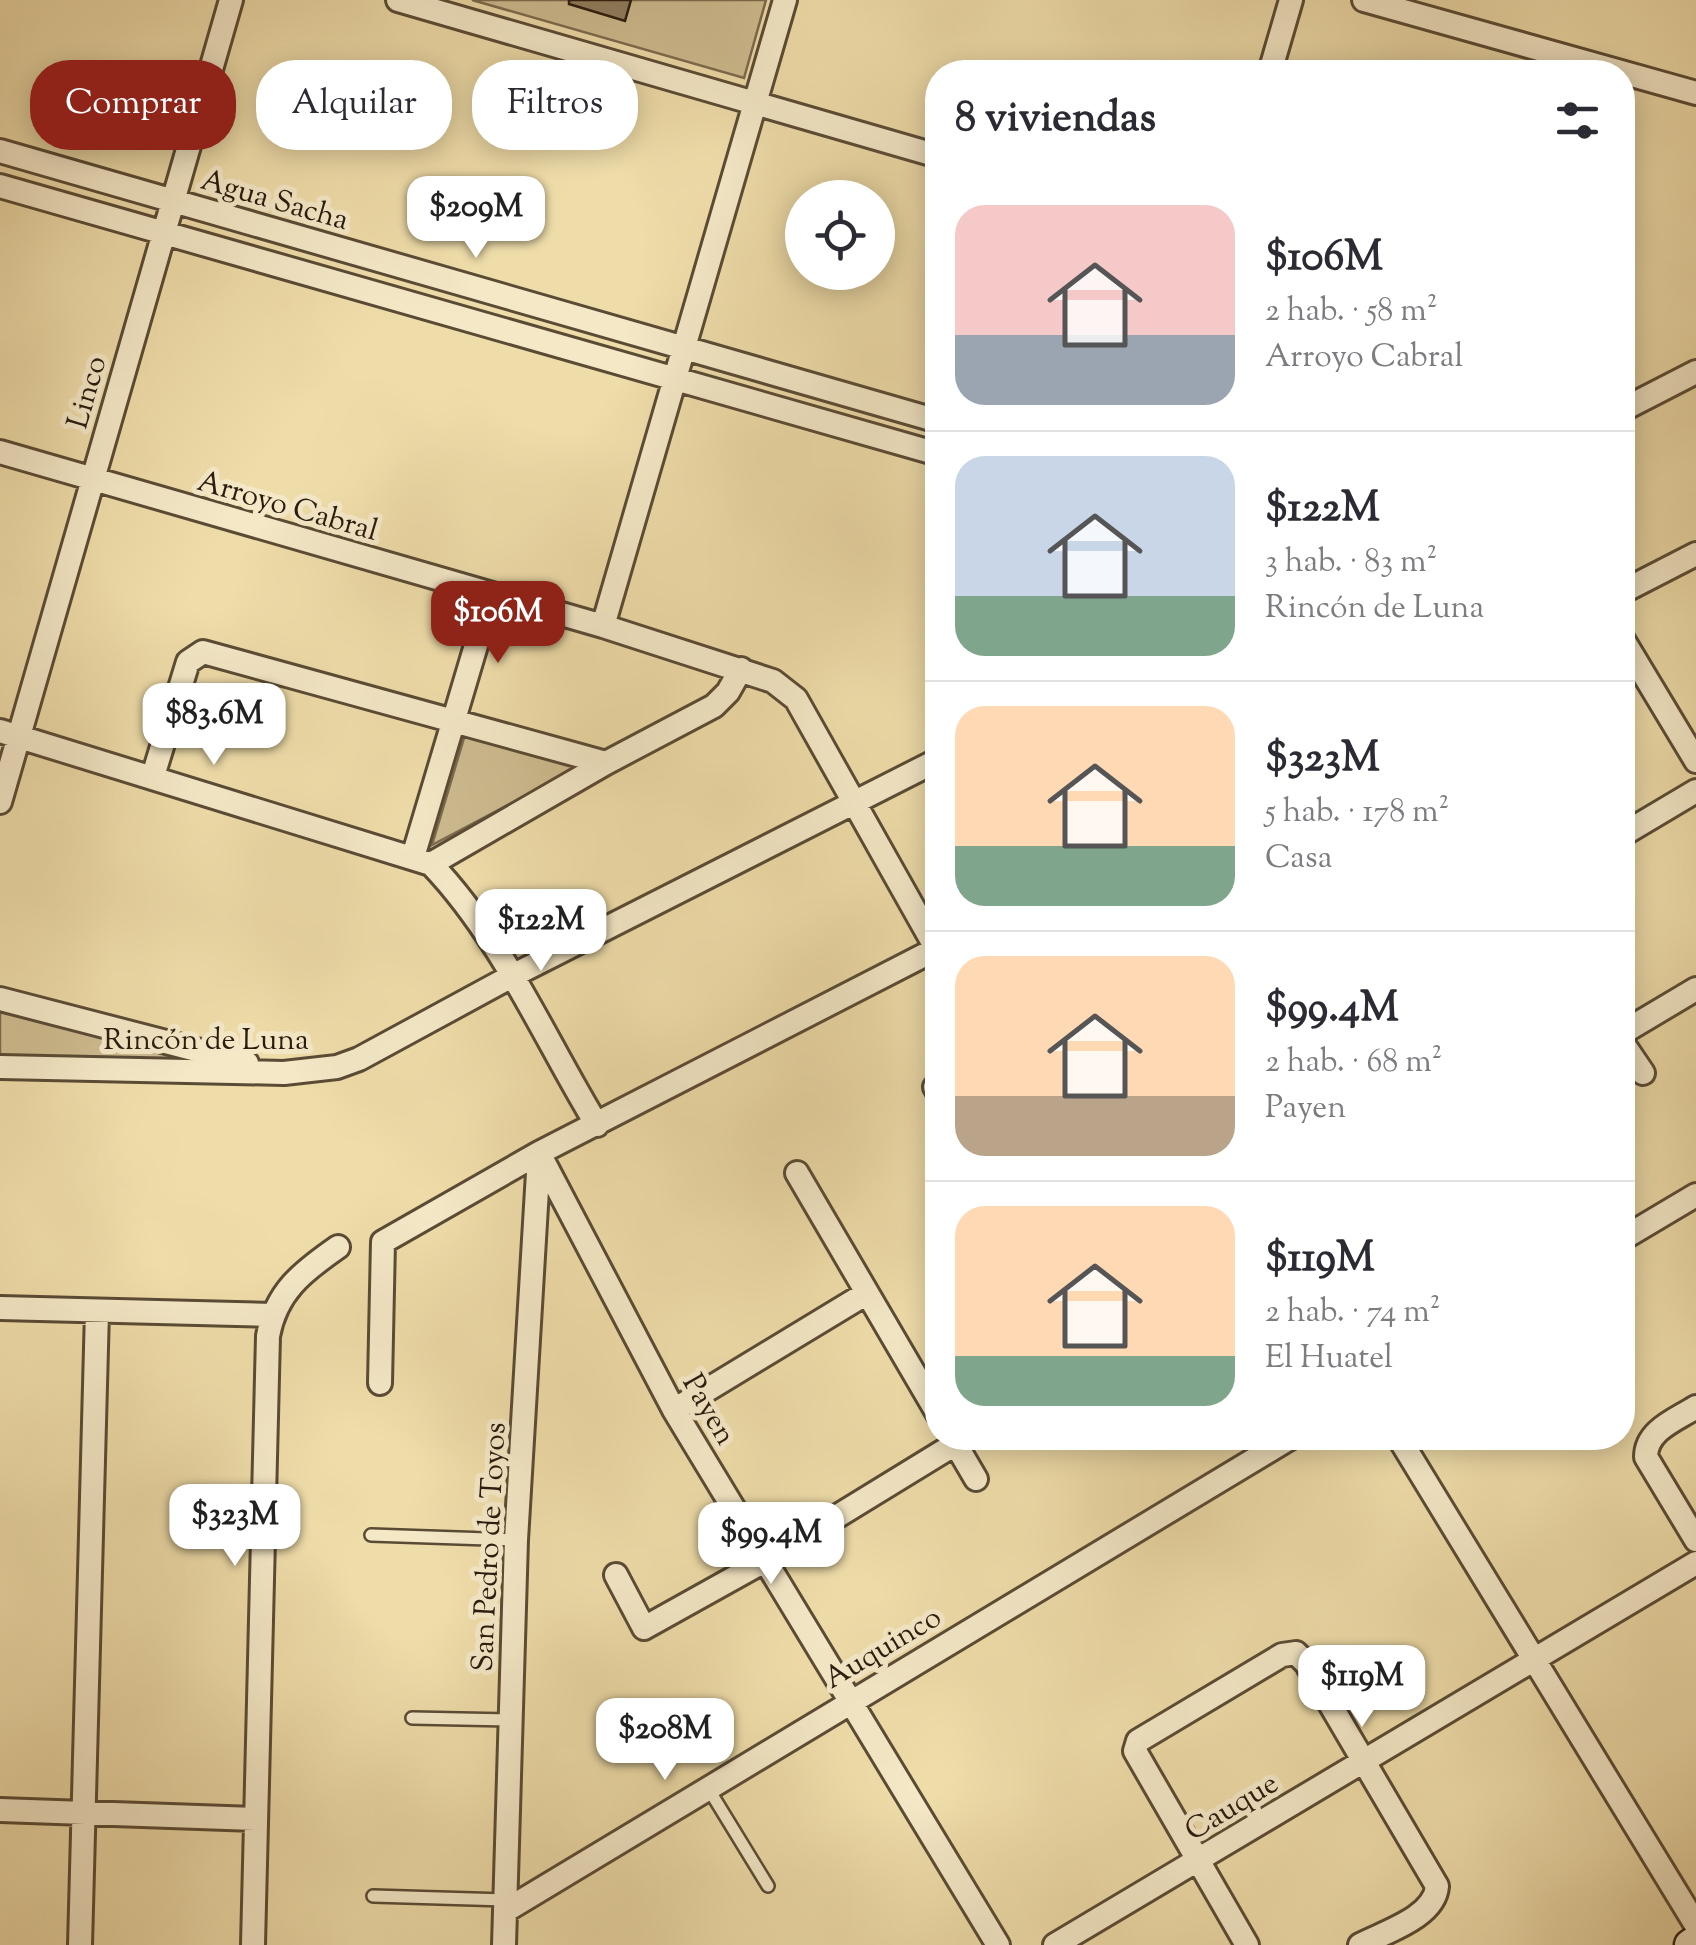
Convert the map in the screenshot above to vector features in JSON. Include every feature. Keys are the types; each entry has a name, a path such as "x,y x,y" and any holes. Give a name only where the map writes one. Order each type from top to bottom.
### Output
{"street":[{"name":"Linco","path":"0,802 9,734 92,479 232,0"},
{"path":"398,0 925,152"},
{"path":"603,626 784,0"},
{"path":"1274,60 1291,0"},
{"path":"1364,0 1551,60"},
{"path":"1635,80 1696,93"},
{"name":"Agua Sacha","path":"0,151 925,417"},
{"name":"Agua Sacha","path":"0,186 925,450"},
{"path":"1635,403 1696,372"},
{"name":"Arroyo Cabral","path":"0,452 603,626 772,680 796,699 925,927"},
{"path":"1635,585 1696,554"},
{"path":"422,860 454,722 491,596"},
{"path":"153,776 188,662 203,652 606,762"},
{"path":"1635,660 1696,761"},
{"path":"422,860 714,706 742,669"},
{"path":"9,734 422,860 454,888 512,976 596,1125"},
{"name":"Rincón de Luna","path":"0,1067 284,1073 337,1067 925,767"},
{"path":"1635,827 1696,791"},
{"path":"380,1383 383,1242 540,1153 925,954"},
{"path":"1635,1025 1696,989"},
{"path":"0,999 284,1073"},
{"path":"1635,1062 1643,1074"},
{"name":"Payen","path":"540,1153 674,1410 998,1945"},
{"name":"San Pedro de Toyos","path":"504,1945 516,1540 540,1153"},
{"path":"797,1173 925,1392"},
{"path":"1635,1230 1696,1194"},
{"path":"252,1945 267,1356 272,1314 282,1293 303,1271 338,1246"},
{"path":"674,1410 867,1293"},
{"path":"0,1308 272,1314"},
{"path":"80,1945 97,1310"},
{"path":"1696,1407 1655,1433 1646,1444 1646,1456 1696,1540"},
{"path":"616,1576 644,1628 766,1560 939,1450"},
{"path":"958,1450 976,1479"},
{"name":"Auquinco","path":"506,1905 1270,1450"},
{"path":"1406,1450 1696,1925"},
{"name":"Cauque","path":"1055,1945 1696,1563"},
{"path":"1247,1945 1136,1751 1138,1741 1282,1655 1296,1653 1306,1663 1436,1886 1436,1899 1425,1910 1360,1945"},
{"path":"0,1810 255,1819"}],"lane":[{"path":"371,1534 516,1540"},
{"path":"412,1718 511,1720"},
{"path":"708,1788 768,1886"},
{"path":"373,1896 506,1905"}],"shaded area":[{"path":"472,0 766,0 744,78"},
{"path":"467,728 586,764 432,845"},
{"path":"0,1006 260,1073 0,1062"}],"building":[{"path":"569,0 631,0 625,21 569,4"}]}
